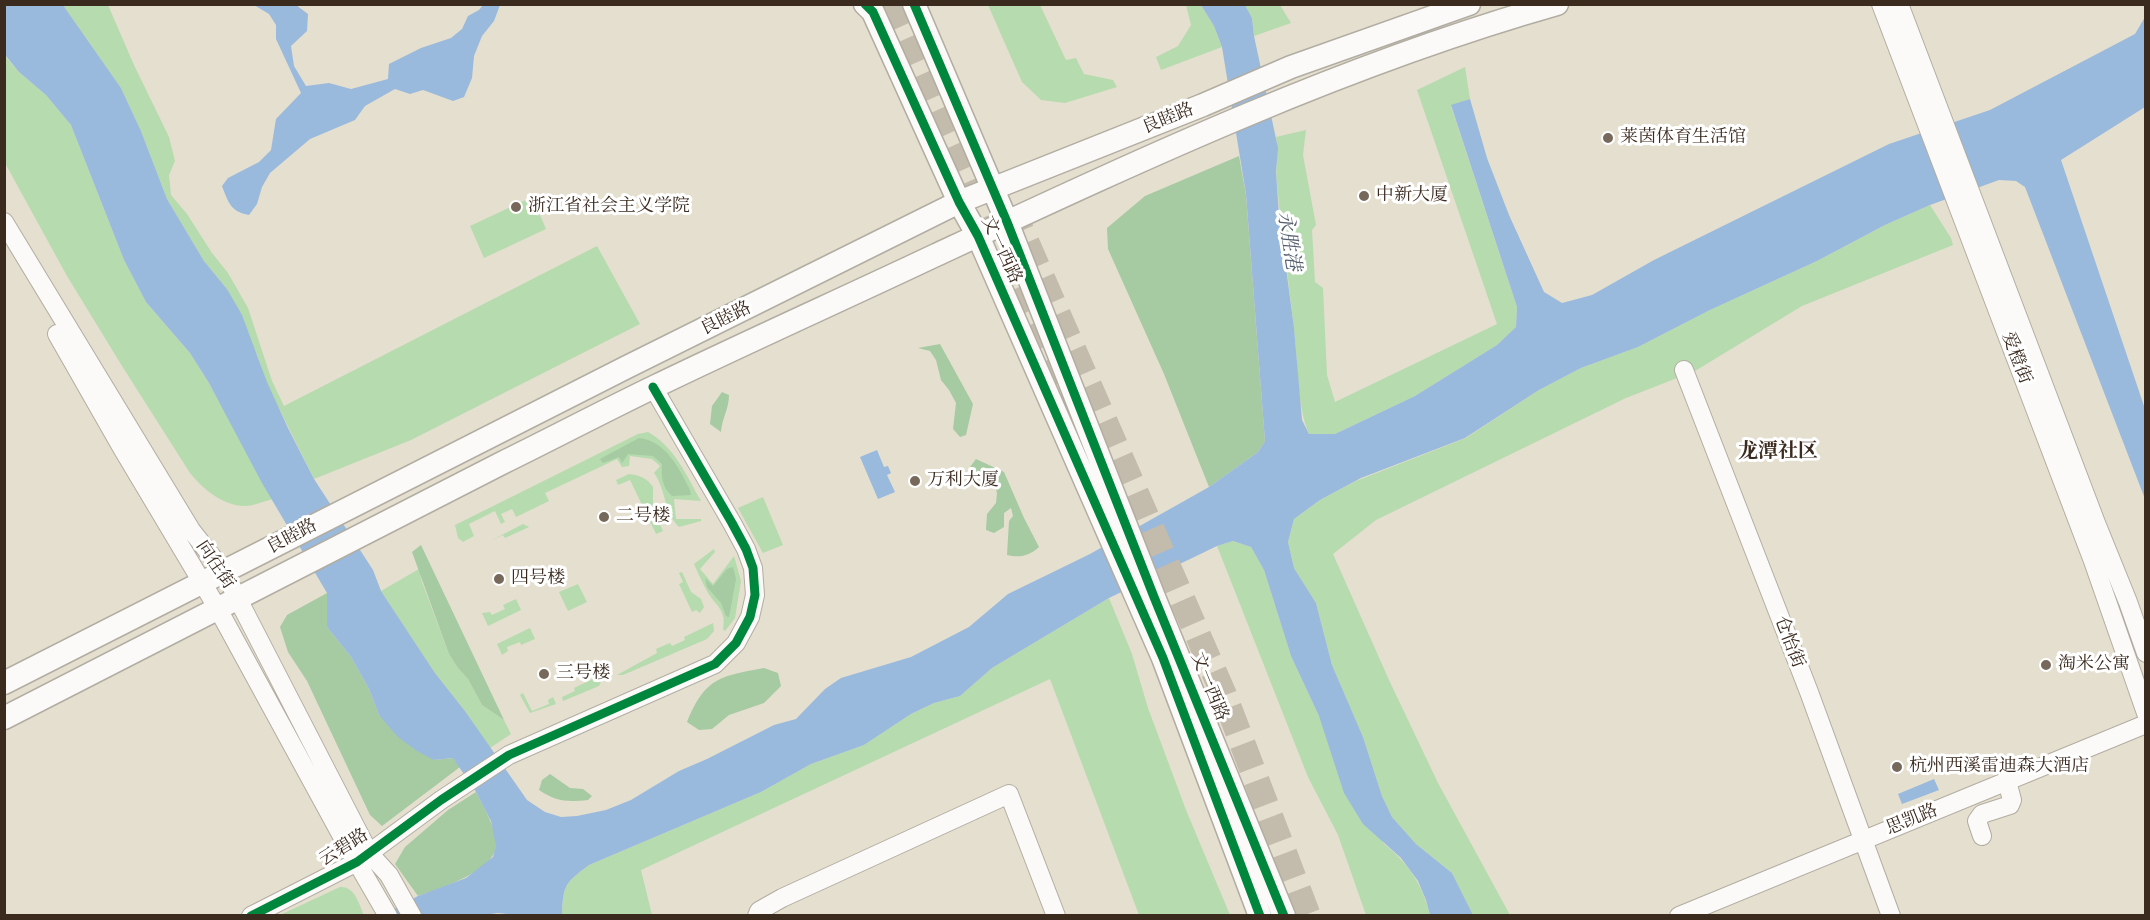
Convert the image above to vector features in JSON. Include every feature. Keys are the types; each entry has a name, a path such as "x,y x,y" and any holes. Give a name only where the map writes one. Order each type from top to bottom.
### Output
{"main road":[{"name":"文一西路","path":"865,4 873,12 959,202 978,236 1114,520"},
{"name":"文一西路","path":"914,4 1007,222 1114,520 1284,915"},
{"name":"良睦路","path":"4,683 368,497 959,202 994,190 1292,67 1469,4"},
{"name":"良睦路","path":"4,718 286,572 653,387 1007,222 1210,131 1349,74 1557,4"},
{"name":"文一西路","path":"1148,603 1163,658 1260,915"}],"street":[{"name":"爱橙街","path":"1881,4 1932,115 2122,586 2145,653"},
{"name":"爱橙街","path":"1899,4 1932,115"},
{"name":"爱橙街","path":"1964,198 2145,713"},
{"name":"向往街","path":"4,222 179,512 224,572 227,604"},
{"name":"向往街","path":"4,241 122,448 203,583 227,604 363,857 371,884 388,915"},
{"name":"仓怡街","path":"1684,370 1891,915"},
{"name":"云碧路","path":"251,915 363,857 447,796 509,755 714,664 736,643 750,617 755,595 753,568 746,549 653,387"},
{"name":"思凯路","path":"1679,915 2145,724"},
{"path":"1982,836 1977,821 1978,817 2010,805 2012,800 2007,781"},
{"path":"757,915 759,911 782,898 1010,794 1056,915"},
{"name":"向往街","path":"363,857 389,875 412,915"}],"green space":[{"path":"63,5 108,5 169,137 175,161 169,175 171,195 228,273 248,308 272,381 284,406 597,246 640,324 411,440 314,479 266,382 258,357 227,289 204,261 167,199 141,131 121,88"},
{"path":"988,5 1040,5 1066,60 1076,58 1084,74 1113,80 1117,87 1065,103 1041,100 1022,82"},
{"path":"1186,5 1201,5 1214,26 1222,47 1161,70 1156,57 1178,46 1191,25"},
{"path":"1245,5 1280,5 1291,23 1254,36 1252,18"},
{"path":"4,55 19,72 46,95 71,125 124,260 146,302 190,353 273,499 245,506 229,503 214,496 195,479 67,276 5,163"},
{"path":"1465,67 1470,99 1451,106 1517,307 1516,327 1497,345 1415,396 1335,434 1309,434 1300,397 1279,201 1276,137 1306,130 1303,155 1316,225 1312,230 1315,282 1323,288 1327,375 1335,402 1497,324 1417,90"},
{"path":"1239,156 1246,195 1265,441 1258,452 1209,487 1164,374 1108,249 1107,228 1145,196"},
{"path":"532,197 546,229 484,258 470,226"},
{"path":"1930,205 1953,245 1802,306 1695,371 1626,398 1376,520 1333,554 1438,783 1510,915 1473,915 1452,873 1416,844 1392,817 1382,796 1363,737 1332,665 1316,603 1294,568 1288,542 1294,519 1320,500 1356,481 1466,438 1539,390 1581,368 1638,347"},
{"path":"940,344 973,404 966,435 960,437 953,429 956,403 941,380 936,360 930,351 918,348"},
{"path":"722,392 729,395 721,432 710,424 712,406"},
{"path":"648,432 666,445 673,454 701,501 674,499 676,519 701,519 701,521 679,527 670,515 661,486 654,473 660,466 652,459 630,456 629,466 622,467 617,459 545,493 549,501 516,517 512,509 501,514 505,522 501,524 495,511 469,524 474,536 463,542 458,538 455,525 638,434"},
{"path":"639,438 657,444 664,450 681,473 691,495 672,496 663,481 662,464 653,456 628,454 622,463 619,457 603,463 600,459"},
{"path":"976,459 1004,472 1039,547 1032,552 1020,556 1007,555 1009,521 1013,516 1011,508 1004,513 1004,527 994,533 986,530 987,514 996,503 997,493 993,479 982,476 970,467"},
{"path":"629,474 648,481 653,487 655,507 653,510 663,531 656,534 630,480 618,485 616,480"},
{"path":"763,497 783,545 763,553 738,508"},
{"path":"523,524 529,527 505,538 503,535 490,541"},
{"path":"1233,541 1251,547 1264,570 1291,656 1319,716 1384,844 1407,867 1419,884 1430,915 1366,915 1338,835 1308,777 1217,546"},
{"path":"421,545 504,720 482,705 468,679 449,654 412,552"},
{"path":"714,549 715,552 700,569 713,584 734,556 741,581 735,618 725,631 722,612 707,591 694,564"},
{"path":"733,567 736,579 729,617 726,616 721,603 707,587 705,578 713,586 727,569"},
{"path":"419,569 449,654 468,679 482,705 504,720 511,734 490,748 435,673 381,591"},
{"path":"682,572 691,592 701,599 704,607 700,613 696,610 692,612 679,584 683,582 679,573"},
{"path":"578,584 587,602 568,611 559,592"},
{"path":"327,593 327,627 351,657 369,689 379,715 434,760 453,758 460,767 382,826 370,815 307,681 288,652 280,627 287,615"},
{"path":"1109,598 1132,654 1148,708 1186,810 1230,915 1139,915 1050,679 641,870 652,915 562,916 563,897 567,886 589,865 761,792 811,764 864,745 911,714 934,703 960,696 992,668"},
{"path":"516,599 521,610 488,626 482,613 490,612 492,615 505,609 503,605"},
{"path":"713,623 714,631 707,639 623,675 617,675 657,653 656,649 670,643 672,646 685,640 684,637"},
{"path":"530,628 535,639 521,645 520,642 507,647 508,651 502,655 497,644"},
{"path":"764,668 778,673 781,686 764,703 729,715 712,729 699,730 687,722 700,696 716,682 725,677"},
{"path":"599,676 601,682 599,686 563,701 562,697 575,691 574,688"},
{"path":"523,693 532,711 549,704 548,700 553,697 556,704 530,713 520,695"},
{"path":"550,774 570,788 583,789 592,796 588,800 568,801 545,794 539,790 542,780"},
{"path":"476,792 494,831 496,845 493,854 477,871 418,896 395,864 405,847 448,810"},
{"path":"340,887 345,887 353,893 364,915 280,915"}],"water":[{"path":"4,5 63,5 121,88 141,131 167,199 204,261 227,289 242,315 267,382 288,428 314,479 373,570 381,591 435,673 465,711 527,800 545,812 561,817 606,810 631,800 679,771 774,725 796,719 825,689 841,678 911,657 969,627 1008,594 1090,554 1209,487 1258,452 1265,441 1246,194 1222,47 1214,26 1201,5 1245,5 1252,18 1278,148 1276,172 1279,215 1294,328 1302,420 1309,434 1335,434 1415,396 1497,345 1516,327 1517,307 1451,105 1470,99 1487,158 1509,215 1544,292 1562,303 1592,295 1654,260 1889,144 1990,110 2135,34 2145,17 2145,107 2061,160 2145,409 2145,499 2025,187 2016,181 1999,180 1930,205 1885,225 1817,261 1710,310 1638,347 1581,368 1539,390 1465,438 1361,478 1320,500 1294,519 1288,542 1294,568 1316,603 1332,665 1363,737 1382,796 1392,817 1416,844 1452,873 1473,915 1430,915 1418,881 1401,858 1363,824 1344,793 1319,716 1291,656 1264,570 1251,547 1233,541 1217,546 1109,598 992,668 960,696 934,703 911,714 864,745 811,764 761,792 589,865 567,885 563,897 562,915 498,913 477,916 382,915 418,896 466,878 493,857 496,846 491,821 476,792 453,758 434,760 417,751 398,737 379,715 369,689 351,657 327,627 327,593 262,483 209,383 190,353 146,302 124,260 71,125 46,95 19,72 5,55"},
{"path":"254,5 296,5 308,14 307,31 291,46 294,66 306,86 329,83 351,89 388,79 389,64 421,48 451,38 462,29 468,16 483,5 500,5 494,21 482,36 474,56 472,78 464,97 453,101 423,90 410,94 395,89 365,106 355,120 310,139 270,173 262,187 257,204 249,215 234,209 222,186 228,178 259,162 271,150 276,119 301,93 276,39 276,25 269,14"},
{"path":"877,450 884,467 888,466 891,473 887,475 895,492 878,499 860,457"},
{"path":"1934,779 1939,790 1902,804 1898,794"}],"tunnel":[{"path":"888,4 1067,401"},
{"path":"1011,207 1224,695 1308,916"}],"cycle path":[{"path":"865,4 873,12 959,202 978,236 1163,658 1260,916"},
{"path":"914,4 1007,222 1154,597 1284,916"},
{"path":"251,916 357,862 441,800 509,755 715,664 736,643 750,617 755,595 753,568 732,523 653,387"}],"place":[{"name":"莱茵体育生活馆","path":"1608,138"},
{"name":"中新大厦","path":"1364,196"},
{"name":"浙江省社会主义学院","path":"516,207"},
{"name":"万利大厦","path":"915,481"},
{"name":"二号楼","path":"604,517"},
{"name":"四号楼","path":"499,579"},
{"name":"淘米公寓","path":"2046,665"},
{"name":"三号楼","path":"544,674"},
{"name":"杭州西溪雷迪森大酒店","path":"1897,767"}],"district":[{"name":"龙潭社区","path":"1778,452"}],"water label":[{"name":"永胜港","path":"1288,241"}]}
